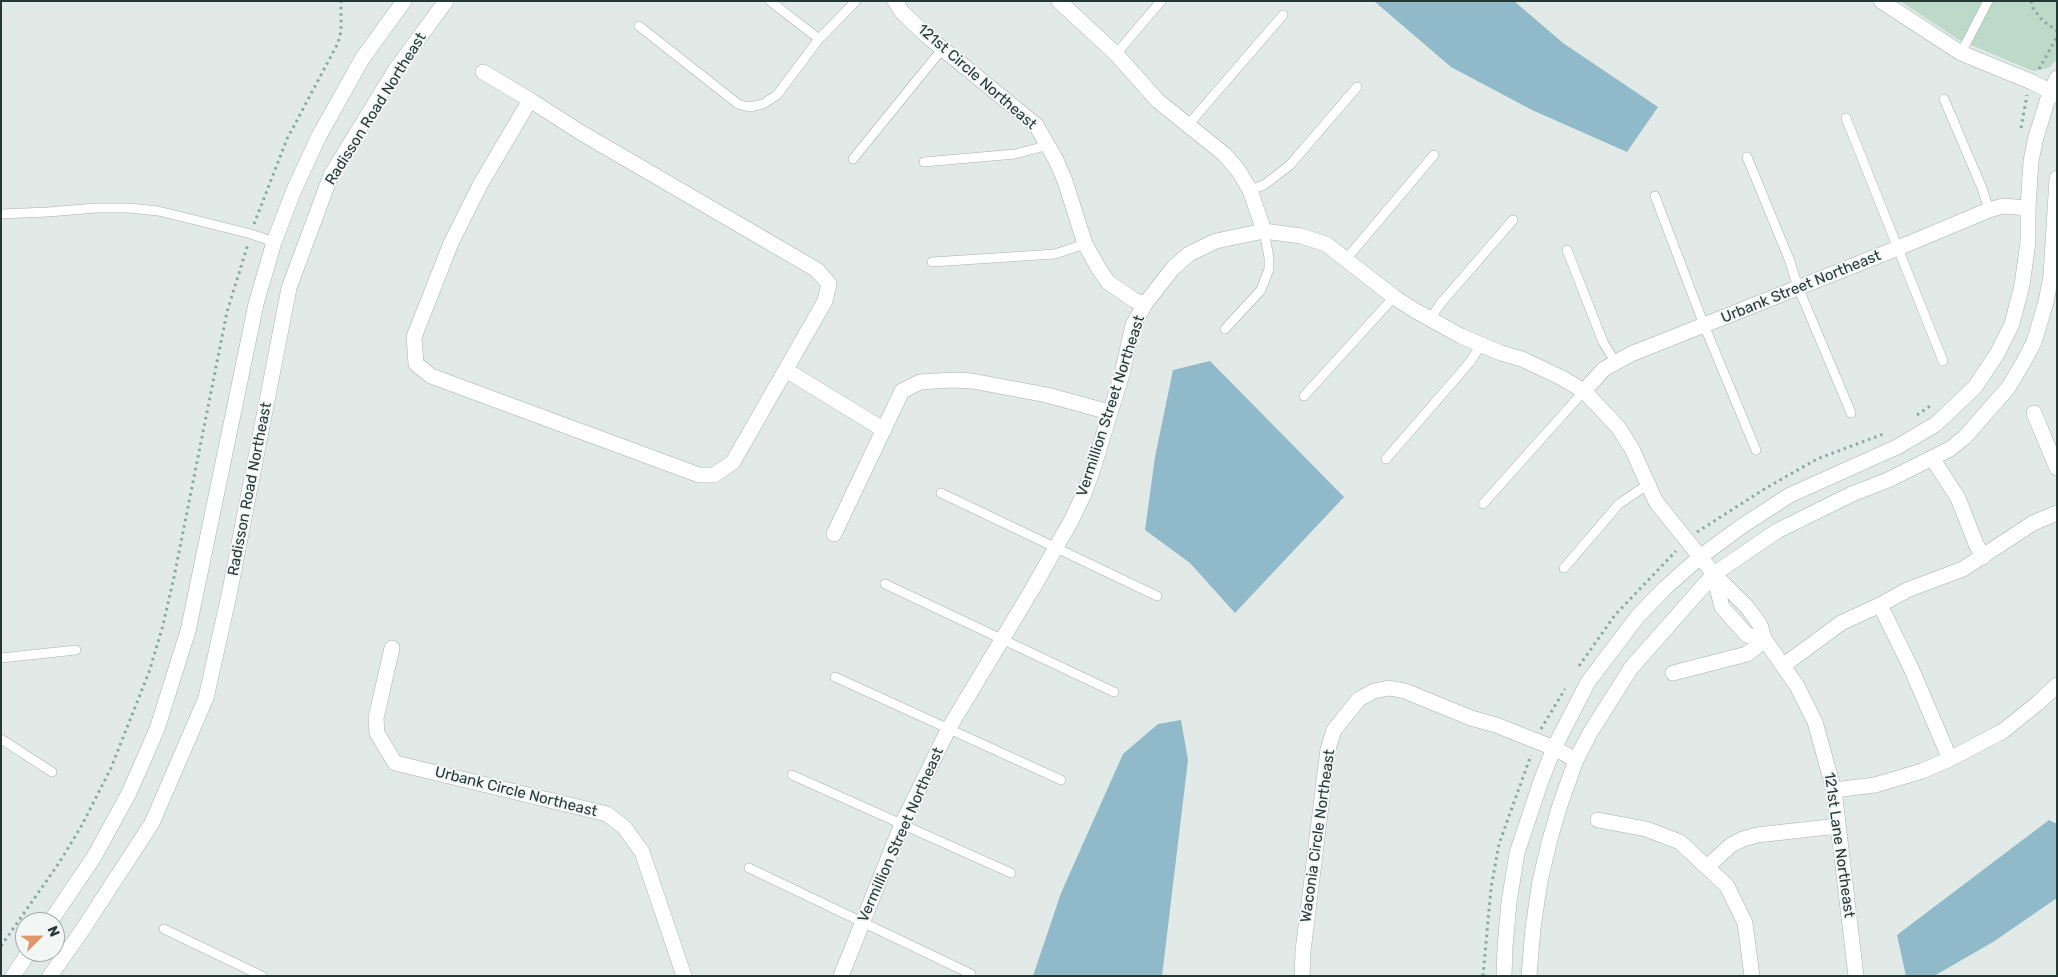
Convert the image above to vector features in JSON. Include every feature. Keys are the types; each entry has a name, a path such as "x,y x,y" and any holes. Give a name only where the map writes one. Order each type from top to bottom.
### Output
{"street":[{"name":"Radisson Road Northeast","path":"57,912 94,857 129,793 157,729 188,631 256,304 274,242 294,190 319,136 362,59 404,1"},
{"name":"Radisson Road Northeast","path":"50,976 152,823 206,698 229,595 289,288 331,175 396,69 446,1"},
{"name":"121st Circle Northeast","path":"895,1 915,24 1036,124 1065,181 1084,244 1108,282 1134,300 1144,304"},
{"path":"1060,1 1116,54 1158,101 1224,154 1238,170 1250,190 1264,231"},
{"path":"1504,976 1509,902 1517,853 1541,781 1554,748 1588,682 1638,616 1665,588 1700,557 1742,526 1790,495 1897,447 1936,424 1975,387 1997,354 2012,324 2022,285 2028,242 2031,161 2036,137 2054,88 2032,82 1961,53 1881,1"},
{"path":"483,72 817,270 829,284 825,301 733,462 714,475 699,475 432,376 416,364 414,337 451,243 480,185 530,100"},
{"path":"1528,976 1540,881 1550,839 1576,760 1590,733 1631,668 1714,574 1776,531 1852,494 1888,480 1950,448 1965,437 2008,388 2034,342 2046,302 2052,276 2057,178"},
{"name":"Urbank Street Northeast","path":"1584,391 1604,369 1631,354 1989,210 2003,206 2028,208"},
{"name":"Vermillion Street Northeast","path":"841,976 902,824 949,728 1071,521 1092,472 1122,374 1133,325 1144,304 1173,268 1189,254 1216,241 1264,231 1301,236 1326,244 1347,258 1394,297 1430,319 1480,345 1522,359 1584,391 1607,414 1632,448 1647,484 1667,517 1714,574"},
{"path":"786,370 884,430"},
{"path":"834,534 902,391 920,382 953,380 979,382 1047,395 1109,412"},
{"path":"2034,414 2057,468"},
{"path":"1932,458 1958,498 1983,557"},
{"path":"1784,665 1841,623 1880,606 1907,590 1963,569 2033,523 2057,513"},
{"name":"121st Lane Northeast","path":"1714,574 1722,608 1748,635 1765,640 1784,665 1815,722 1834,790 1856,976"},
{"path":"1880,606 1911,668 1950,759"},
{"path":"1673,673 1747,654 1765,640"},
{"name":"Urbank Circle Northeast","path":"392,648 376,718 377,733 395,763 607,814 624,827 642,852 684,976"},
{"path":"1834,790 1875,785 1922,771 1950,759 2003,731 2057,685"},
{"name":"Waconia Circle Northeast","path":"1302,976 1303,951 1328,749 1334,730 1359,699 1374,691 1389,688 1405,691 1471,718 1496,725 1554,748 1576,760"},
{"path":"1598,820 1646,829 1680,842 1727,886 1745,923 1752,976"},
{"path":"1707,867 1731,845 1743,839 1757,835 1838,826"},
{"path":"13,976 22,962"}],"lane":[{"path":"770,1 819,39"},
{"path":"639,26 738,104 749,106 769,102 777,95 819,39 856,1"},
{"path":"1116,54 1161,1"},
{"path":"1961,53 1988,1"},
{"path":"1188,125 1283,15"},
{"path":"853,159 943,48"},
{"path":"1250,190 1264,185 1290,165 1357,87"},
{"path":"1944,98 1982,188 1989,210"},
{"path":"1846,118 1943,361"},
{"path":"924,162 1015,154 1038,148 1047,143"},
{"path":"1347,258 1434,155"},
{"path":"1747,157 1789,259 1798,287 1851,413"},
{"path":"1655,196 1704,325 1756,450"},
{"path":"1,214 96,208 129,208 158,211 251,234 274,242"},
{"path":"1430,319 1513,220"},
{"path":"1225,329 1261,290 1264,284 1269,258 1264,231"},
{"path":"932,262 1055,254 1084,244"},
{"path":"1567,250 1603,342 1616,363"},
{"path":"1304,396 1394,297"},
{"path":"1386,459 1470,362 1480,345"},
{"path":"1483,504 1584,391"},
{"path":"1564,568 1619,504 1647,484"},
{"path":"941,494 1157,596"},
{"path":"885,584 1114,692"},
{"path":"1,658 76,650"},
{"path":"835,677 1061,780"},
{"path":"1,739 52,772"},
{"path":"792,775 1011,874"},
{"path":"749,868 971,974"},
{"path":"164,929 262,976"}],"path":[{"path":"1,946 59,863 82,824 111,768 149,672 162,629 174,577 227,312 260,206 287,139 338,43 341,30 341,1"},
{"path":"2031,1 2033,8 2042,20 2057,31"}],"green space":[{"path":"1900,1 2057,1 2057,59 2050,67 2034,71 2028,69 1959,40"}],"water":[{"path":"1374,1 1514,1 1563,43 1658,107 1627,152 1532,110 1451,67"},
{"path":"1210,361 1344,497 1235,613 1190,563 1145,530 1155,457 1173,370"},
{"path":"1181,720 1188,760 1162,976 1033,976 1061,893 1123,754 1158,724"},
{"path":"2049,820 2057,824 2057,898 1993,942 1934,976 1906,976 1897,935"}]}
